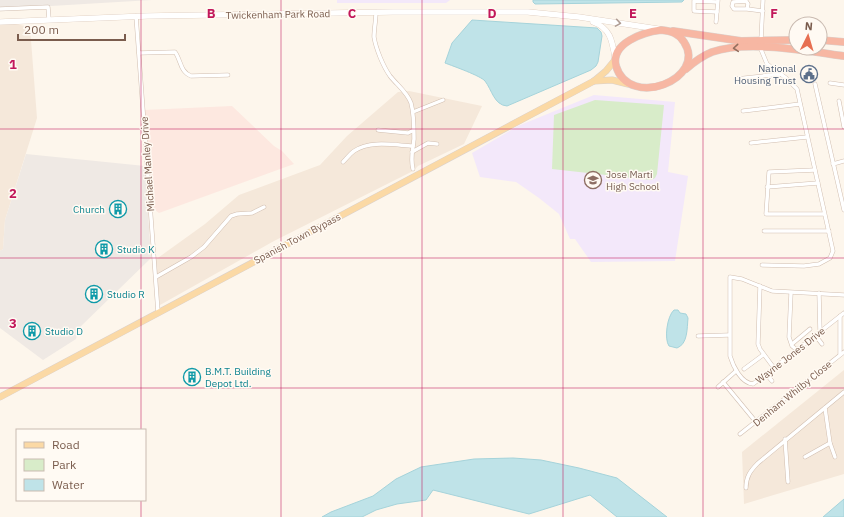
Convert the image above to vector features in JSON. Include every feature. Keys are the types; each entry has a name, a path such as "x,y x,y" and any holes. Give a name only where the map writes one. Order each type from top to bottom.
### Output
{"highway":[{"path":"670,31 680,37 686,48 688,62 684,70"},
{"path":"788,41 760,44 718,50 704,56 676,77 660,86 646,88 632,85 627,82 620,75 615,59 625,44 637,36 647,32 670,31 741,41 760,44 788,48"},
{"path":"828,41 844,42"},
{"path":"828,54 844,56"}],"main road":[{"name":"Twickenham Park Road","path":"0,22 136,16 376,12 528,12 579,17"},
{"path":"579,17 670,31"},
{"path":"579,17 604,27 612,41 615,59"},
{"name":"Spanish Town Bypass","path":"0,397 594,81 606,71 615,59"},
{"name":"Spanish Town Bypass","path":"594,81 612,80 632,85"}],"street":[{"path":"762,265 804,266 819,264 830,258 833,251 797,89 781,74 767,64 760,44 763,0"},
{"path":"716,22 717,12 717,1 694,1 694,11 717,12"},
{"path":"0,9 48,7 49,19"},
{"path":"747,9 762,11"},
{"path":"376,12 374,36 377,49 387,70 407,95 411,103 414,128 412,131 414,137 411,158 413,169"},
{"name":"Michael Manley Drive","path":"136,16 158,312"},
{"path":"139,52 175,52 182,69 191,76 228,75"},
{"path":"828,55 844,59"},
{"path":"736,78 781,74"},
{"path":"830,83 844,85"},
{"path":"815,84 844,210"},
{"path":"412,112 443,100"},
{"path":"839,101 844,127"},
{"path":"742,111 800,104"},
{"path":"378,130 408,133 412,131"},
{"path":"752,143 807,137"},
{"path":"412,152 428,143 437,144"},
{"path":"343,162 353,152 361,147 381,144 412,146"},
{"path":"833,164 844,161"},
{"path":"814,170 769,172 766,213 767,215 824,214"},
{"path":"767,187 818,183"},
{"path":"156,277 191,257 204,247 231,216 252,213 264,207"},
{"path":"764,231 829,231"},
{"path":"718,387 736,371 730,356 730,277 742,279 772,291 844,295"},
{"path":"760,286 758,344 763,354 774,368"},
{"path":"791,293 789,337 797,350"},
{"path":"819,293 820,332"},
{"name":"Wayne Jones Drive","path":"736,371 751,384 774,368 844,312"},
{"path":"840,316 840,355"},
{"path":"792,344 810,330"},
{"path":"698,336 729,335"},
{"path":"815,336 822,344"},
{"name":"Denham Whilby Close","path":"740,434 844,352"},
{"path":"744,369 763,354"},
{"path":"766,374 772,382"},
{"path":"723,382 756,422"},
{"path":"746,488 746,479 753,468 844,392"},
{"path":"825,408 830,443 835,457"},
{"path":"785,440 788,482"},
{"path":"805,457 830,443"}],"shaded area":[{"path":"0,0 152,0 0,9"},
{"path":"337,0 450,0 446,3 337,3"},
{"path":"0,21 30,27 37,118 5,220 3,249 0,251"},
{"path":"409,91 482,106 464,144 418,166 413,171 274,241 160,305 155,260 205,224 239,195 320,165 347,136 398,92"},
{"name":"Jose Marti High School","path":"594,95 675,102 668,172 688,176 675,261 591,262 575,239 570,239 559,214 539,198 516,182 480,177 472,153 518,126"},
{"path":"232,106 274,146 282,151 294,164 159,213 151,207 144,110"},
{"path":"26,154 145,166 151,258 79,328 76,339 43,360 0,328 0,251 3,249 5,220"},
{"path":"844,370 844,474 744,504 742,452"}],"green space":[{"path":"595,100 664,105 657,174 655,178 651,180 552,169 554,115"}],"water":[{"path":"533,0 684,0 682,2 535,4"},
{"path":"472,20 597,28 601,32 602,36 598,62 591,70 507,106 503,105 496,100 485,81 478,76 445,63 452,43"},
{"path":"674,310 678,310 680,313 686,314 688,318 685,339 681,346 677,348 669,346 667,343 668,322"},
{"path":"513,458 541,460 617,478 667,517 617,517 590,495 529,514 433,490 426,500 397,504 376,510 362,517 322,517 373,496 396,479 421,467 474,459"},
{"path":"844,499 844,517 823,517"}],"place":[{"name":"National Housing Trust","path":"809,74"},
{"name":"Jose Marti High School","path":"593,180"},
{"name":"Church","path":"118,209"},
{"name":"Studio K","path":"104,249"},
{"name":"Studio R","path":"94,294"},
{"name":"Studio D","path":"32,331"},
{"name":"B.M.T. Building Depot Ltd.","path":"192,377"}]}
